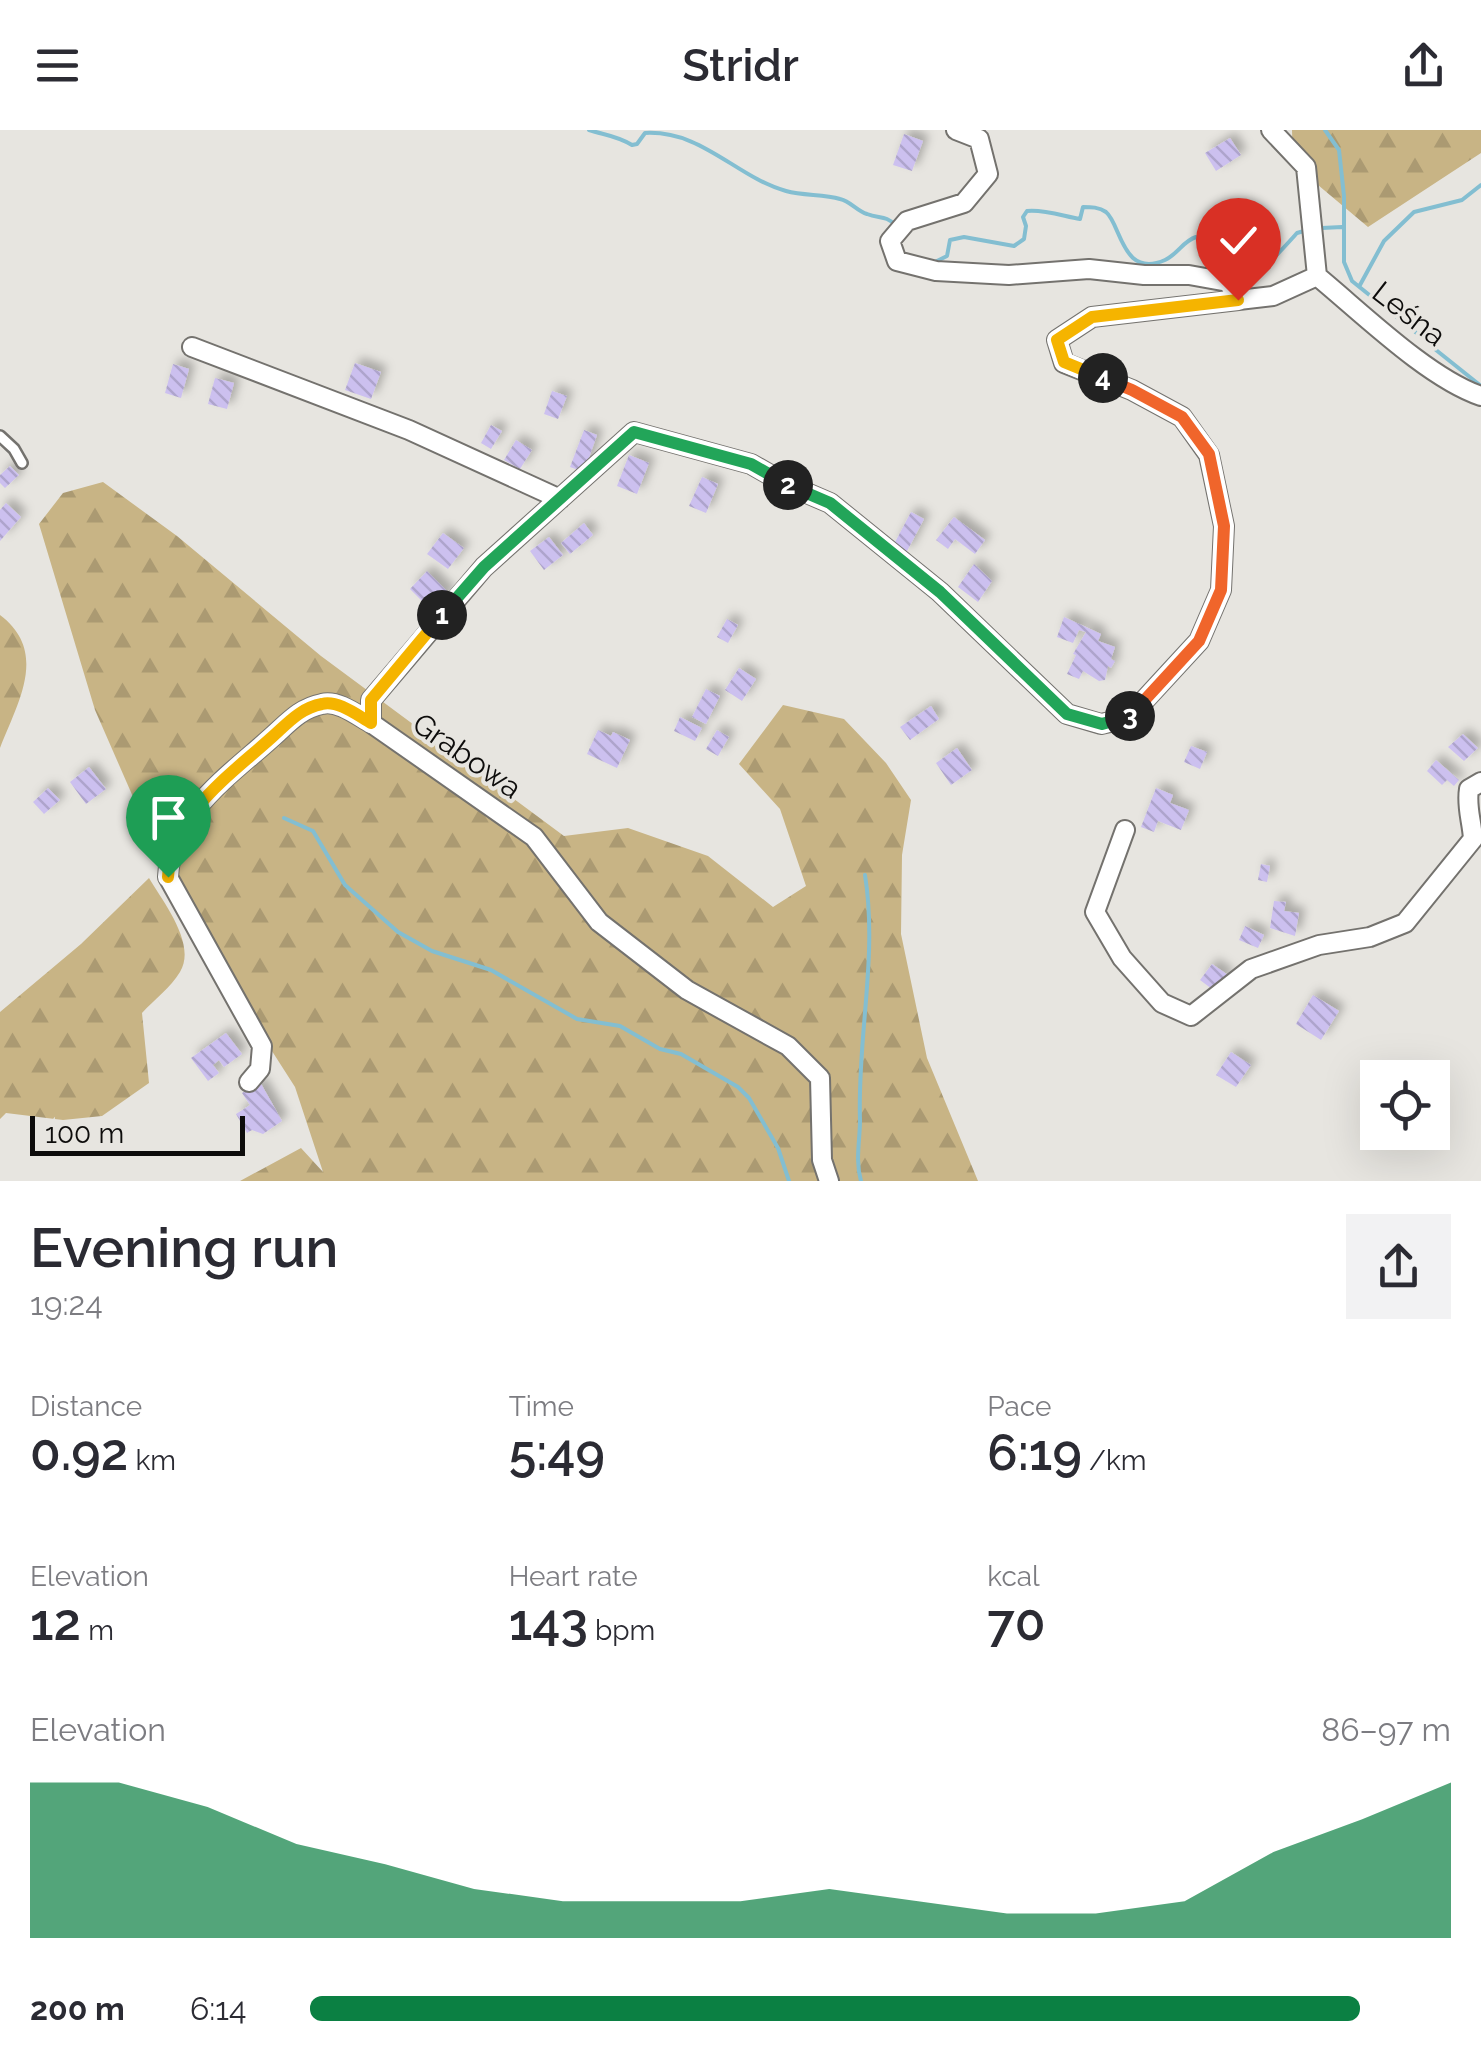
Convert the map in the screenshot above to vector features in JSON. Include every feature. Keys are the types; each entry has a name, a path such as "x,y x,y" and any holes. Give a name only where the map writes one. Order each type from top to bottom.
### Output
{"street":[{"path":"956,130 980,140 988,174 964,203 907,221 890,241 897,261 936,272 1009,275 1089,269 1144,276 1189,275 1228,282 1238,300"},
{"path":"1272,130 1306,167 1311,278"},
{"name":"Grabowa","path":"829,1181 822,1160 820,1078 788,1046 688,990 599,922 534,837 371,723 371,700 484,567 634,432 751,464 830,503 940,592 1067,714 1102,724 1128,718 1199,641 1221,590 1224,526 1209,454 1182,417 1132,390 1064,362 1057,340 1092,317 1273,296 1311,278"},
{"name":"Leśna","path":"1311,278 1420,360 1468,392 1481,396"},
{"path":"192,347 409,430 560,499"},
{"path":"249,1082 260,1069 262,1046 168,877 174,842 210,792 292,718 325,702 371,723"},
{"path":"1125,830 1095,912 1122,958 1162,1002 1192,1016 1251,968 1319,946 1370,937 1405,923 1473,839 1466,805 1469,789 1481,782"}],"lane":[{"path":"0,436 22,463"}],"green space":[{"path":"1292,130 1481,130 1481,153 1368,227 1293,164"},
{"path":"103,482 177,536 321,656 564,836 628,828 708,856 773,907 806,886 780,809 739,764 783,705 844,719 886,763 911,800 902,855 901,934 927,1058 978,1181 240,1181 301,1148 323,1172 295,1087 209,953 151,838 95,710 39,524 63,493"},
{"path":"0,615 15,629 26,661 21,695 0,748"},
{"path":"149,878 176,924 184,961 180,972 142,1013 149,1083 102,1116 63,1120 6,1113 0,1119 0,1012 81,944"}],"building":[{"path":"904,134 923,141 912,171 893,165"},
{"path":"1230,138 1241,155 1216,171 1205,153"},
{"path":"355,363 381,372 371,399 345,390"},
{"path":"173,364 189,369 181,398 165,393"},
{"path":"215,378 234,383 227,409 208,404"},
{"path":"552,391 567,396 558,419 544,414"},
{"path":"491,425 502,431 491,449 481,443"},
{"path":"584,430 597,435 584,472 570,467"},
{"path":"516,440 532,450 520,469 504,460"},
{"path":"629,455 649,463 637,494 617,486"},
{"path":"10,466 19,475 5,488 0,475"},
{"path":"702,477 718,484 706,513 689,506"},
{"path":"6,503 21,517 0,541 0,510"},
{"path":"911,512 924,519 906,553 893,546"},
{"path":"954,517 985,540 975,554 955,539 948,549 936,540"},
{"path":"584,523 593,535 570,554 561,543"},
{"path":"443,533 464,548 448,569 427,554"},
{"path":"549,537 563,555 544,570 530,551"},
{"path":"974,564 992,581 978,602 958,587"},
{"path":"427,571 450,594 436,607 427,598 423,602 410,589"},
{"path":"1064,617 1101,634 1098,641 1115,647 1111,659 1115,661 1111,668 1108,666 1105,680 1099,681 1083,671 1079,679 1067,674 1086,632 1079,630 1073,643 1057,637"},
{"path":"727,619 738,625 728,643 717,637"},
{"path":"739,668 756,679 742,701 725,690"},
{"path":"706,689 720,696 706,724 692,717"},
{"path":"931,706 939,719 910,740 900,727"},
{"path":"680,717 702,728 695,741 674,731"},
{"path":"598,730 630,740 617,768 587,754"},
{"path":"717,730 729,737 718,756 706,749"},
{"path":"1463,734 1478,748 1464,761 1448,747"},
{"path":"1191,746 1207,752 1200,769 1184,762"},
{"path":"957,748 972,770 951,785 936,763"},
{"path":"1436,760 1459,780 1454,786 1447,780 1442,785 1427,771"},
{"path":"89,767 106,789 86,804 70,782"},
{"path":"48,788 60,800 44,814 33,802"},
{"path":"1156,788 1173,795 1170,803 1189,810 1181,830 1158,821 1154,832 1141,827"},
{"path":"1261,864 1270,866 1267,882 1258,880"},
{"path":"1274,901 1286,902 1284,911 1299,913 1295,936 1270,928"},
{"path":"1245,926 1264,935 1258,948 1239,940"},
{"path":"1212,964 1228,975 1216,992 1200,980"},
{"path":"1313,995 1339,1011 1321,1040 1296,1024"},
{"path":"226,1033 242,1054 224,1067 219,1060 213,1065 219,1073 208,1081 191,1058"},
{"path":"1231,1052 1251,1065 1236,1087 1216,1075"},
{"path":"260,1082 282,1121 263,1134 252,1130 247,1133 236,1114 250,1105 242,1093"}],"waterway":[{"path":"589,130 632,145 645,133 684,139 768,184 793,193 844,200 863,213 885,218 895,225"},
{"path":"1325,130 1339,150 1344,262 1352,281 1424,339"},
{"path":"1360,285 1384,241 1414,212 1462,200 1481,185"},
{"path":"935,262 947,256 950,240 964,237 1014,246 1024,239 1023,217 1027,211 1080,219 1083,207 1098,208 1111,218 1125,248 1140,262 1165,260 1196,237 1226,266 1248,274 1269,263 1297,233 1304,231"},
{"path":"1322,228 1342,227"},
{"path":"1436,350 1481,386"},
{"path":"284,818 313,831 345,885 398,932 432,951 491,970 577,1019 620,1026 660,1049 681,1054 738,1087 749,1098 778,1148 789,1181"},
{"path":"861,1181 860,1089 869,936 865,875"}],"route":[{"path":"168,877 174,842 210,792 234,769 292,718 325,702 371,723 371,700 484,567 634,432 751,464 830,503 940,592 1067,714 1102,724 1128,718 1199,641 1221,590 1224,526 1209,454 1182,417 1132,390 1064,362 1057,340 1092,317 1238,300"}]}
